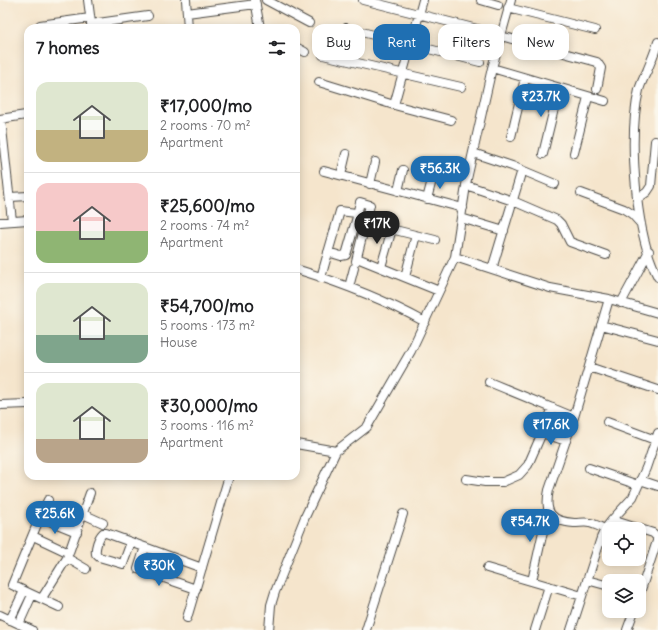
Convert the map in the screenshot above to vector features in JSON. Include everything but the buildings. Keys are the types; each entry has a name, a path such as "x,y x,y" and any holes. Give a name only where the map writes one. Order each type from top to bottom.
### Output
{"street":[{"path":"88,0 91,23"},
{"path":"186,0 188,24"},
{"path":"266,0 309,23"},
{"path":"363,0 456,24"},
{"path":"416,24 422,0"},
{"path":"481,0 498,5"},
{"path":"187,13 256,2 259,24"},
{"path":"504,25 510,4 595,30"},
{"path":"66,24 91,23 148,16"},
{"path":"504,37 597,62 601,68 597,89"},
{"path":"658,42 641,83 634,136 637,199 640,224 653,269 658,277"},
{"path":"300,49 305,52"},
{"path":"430,50 480,62"},
{"path":"345,60 461,87"},
{"path":"394,105 406,60"},
{"path":"269,630 272,605 281,576 324,474 336,451 367,427 411,351 455,257 466,185 494,60"},
{"path":"492,68 605,101"},
{"path":"511,137 525,78"},
{"path":"319,82 394,105 451,120"},
{"path":"543,154 560,88"},
{"path":"574,153 588,97"},
{"path":"12,221 0,119 24,115"},
{"path":"637,199 647,192 650,186 655,141"},
{"path":"473,153 522,170 555,184"},
{"path":"341,175 346,154"},
{"path":"370,184 375,162"},
{"path":"398,191 403,170"},
{"path":"492,269 522,170"},
{"path":"324,171 462,208"},
{"path":"428,199 433,176"},
{"path":"466,185 513,201 560,222 569,240 573,244 606,255"},
{"path":"581,193 624,209 632,214 640,224"},
{"path":"10,197 24,196"},
{"path":"328,252 342,256 346,255 360,202 370,205 358,263 349,287"},
{"path":"321,278 340,211 357,214"},
{"path":"461,218 504,231"},
{"path":"0,222 24,220"},
{"path":"371,224 435,240"},
{"path":"381,267 392,229"},
{"path":"405,277 416,235"},
{"path":"622,303 649,252"},
{"path":"455,257 550,288 622,303 658,313"},
{"path":"358,263 381,267 439,291"},
{"path":"300,270 349,287 397,306 425,322"},
{"path":"602,528 590,523 564,522 551,515 546,501 548,490 566,441 590,367 609,300"},
{"path":"602,325 658,340"},
{"path":"590,367 658,390"},
{"path":"489,382 574,417"},
{"path":"0,405 24,404"},
{"path":"466,479 485,482 503,482 519,475 528,465 553,408"},
{"path":"607,422 657,438 633,497 612,520 653,533 657,537 658,541 646,576"},
{"path":"542,433 566,441"},
{"path":"300,445 336,451"},
{"path":"589,468 658,486"},
{"path":"187,618 228,480"},
{"path":"42,598 68,556 90,493"},
{"path":"48,500 12,585 59,607"},
{"path":"532,581 548,509"},
{"path":"83,514 103,523"},
{"path":"366,630 403,514"},
{"path":"40,517 77,532"},
{"path":"131,542 123,564 102,558 96,554 100,536 103,533 131,542 202,568"},
{"path":"33,536 68,556 86,569"},
{"path":"571,630 602,538"},
{"path":"145,547 138,569 196,589"},
{"path":"487,568 582,596"},
{"path":"587,580 602,584"},
{"path":"536,630 549,586"},
{"path":"10,620 24,591"},
{"path":"19,624 32,595"},
{"path":"0,615 32,630"},
{"path":"627,630 631,618"}]}
